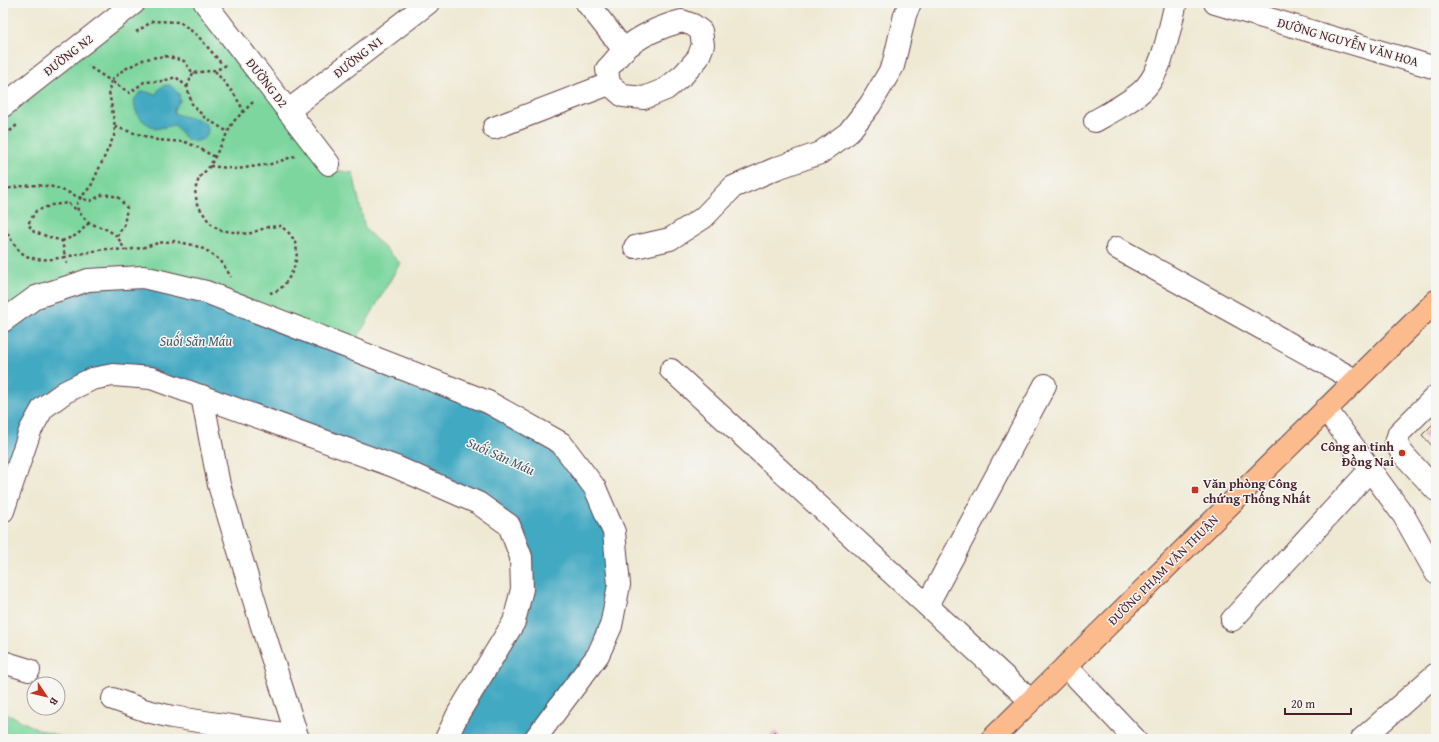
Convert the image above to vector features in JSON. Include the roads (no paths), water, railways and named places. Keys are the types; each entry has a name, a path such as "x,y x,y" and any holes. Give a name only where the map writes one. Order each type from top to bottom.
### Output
{"main road":[{"name":"ĐƯỜNG PHẠM VĂN THUẬN","path":"992,739 1436,301"}],"street":[{"name":"ĐƯỜNG N2","path":"3,106 134,3"},
{"name":"ĐƯỜNG D2","path":"205,3 324,157"},
{"name":"ĐƯỜNG N1","path":"288,111 428,3"},
{"path":"587,3 624,50"},
{"path":"635,247 670,239 703,218 733,187 777,168 820,153 848,133 870,105 893,66 910,3"},
{"path":"1095,121 1146,88 1155,74 1176,3"},
{"name":"ĐƯỜNG NGUYỄN VĂN HOA","path":"1214,3 1436,68"},
{"path":"682,21 693,25 701,31 703,45 698,58 684,74 666,89 644,98 623,96 609,84 607,69 624,50 643,36 667,25 682,21"},
{"path":"494,128 609,84"},
{"path":"1117,248 1355,380"},
{"path":"3,321 36,297 88,280 143,277 206,292 488,402 561,443 595,488 614,532 619,585 611,626 598,655 535,739"},
{"path":"671,370 1031,701"},
{"path":"3,512 30,431 43,408 64,392 92,379 113,375 151,378 396,467 478,503 510,525 520,557 522,589 514,622 458,714 446,739"},
{"path":"927,605 1045,385"},
{"path":"113,699 147,711 172,717 297,738 220,485 202,396"},
{"path":"1436,396 1399,433 1396,443 1402,453 1436,490"},
{"path":"1326,409 1404,516 1436,572"},
{"path":"1232,620 1370,470"},
{"path":"3,662 29,670"},
{"path":"1066,666 1135,739"},
{"path":"1362,739 1436,674"}],"water":[{"path":"165,85 170,85 179,94 180,101 174,109 174,113 200,120 207,126 207,133 202,140 192,141 187,139 175,125 155,129 142,120 137,114 134,100 139,94 145,91 155,95 160,88"},
{"name":"Suối Săn Máu","path":"142,285 203,299 484,409 556,449 588,492 606,533 612,585 602,625 591,650 526,739 454,739 522,624 517,520 152,370 61,384 3,485 3,330 39,305 89,288"}],"place":[{"name":"Công an tỉnh Đồng Nai","path":"1402,453"},
{"name":"Văn phòng Công chứng Thống Nhất","path":"1195,490"}]}
